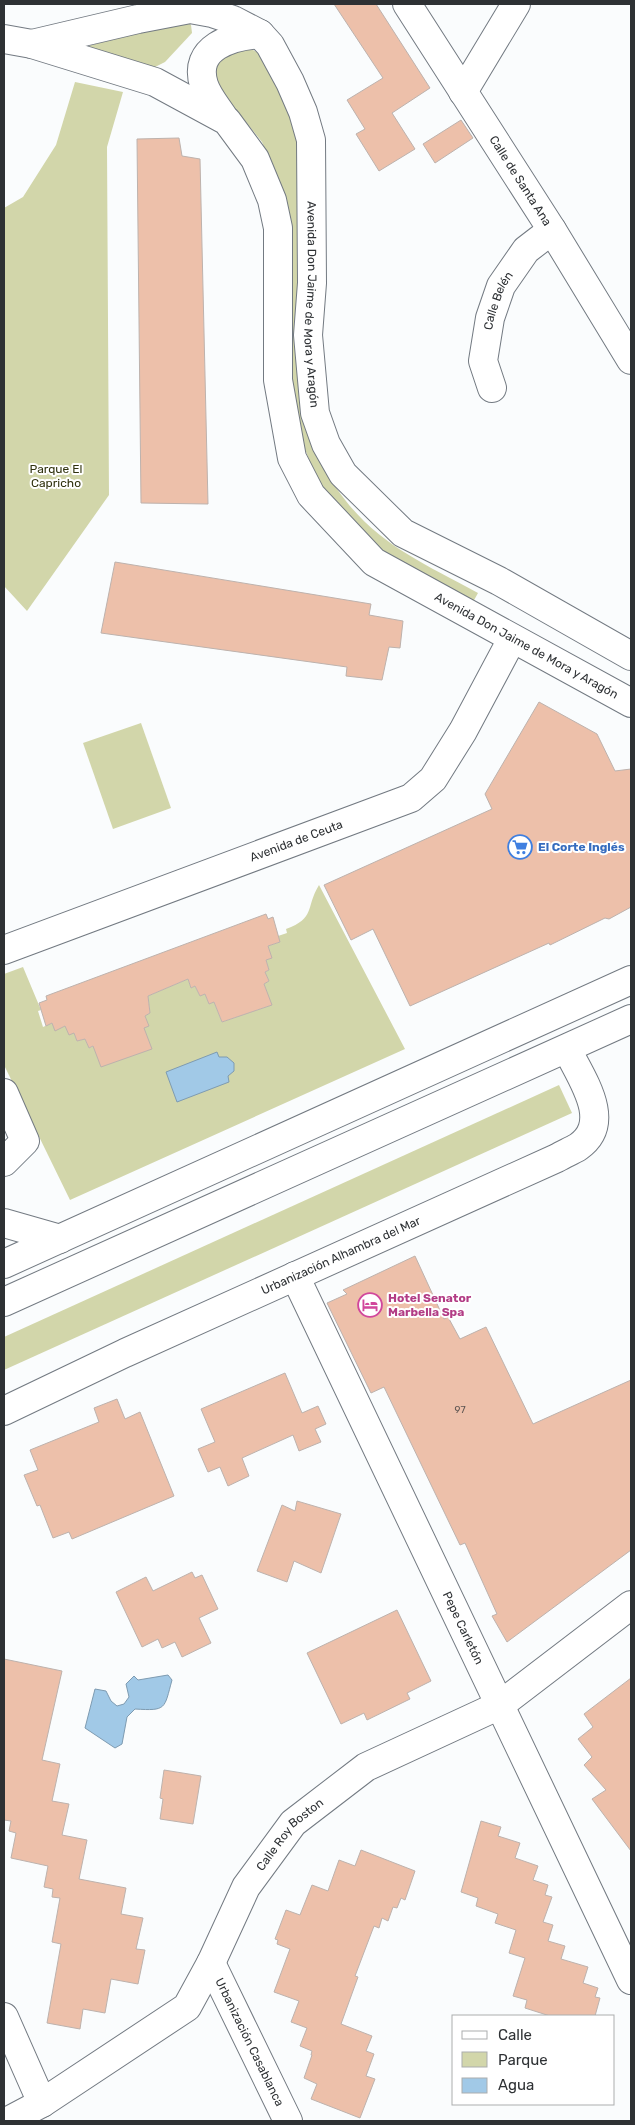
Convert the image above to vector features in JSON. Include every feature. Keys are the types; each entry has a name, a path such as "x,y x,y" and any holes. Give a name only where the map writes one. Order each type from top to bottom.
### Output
{"street":[{"name":"Calle de Santa Ana","path":"407,4 552,230 631,360"},
{"path":"463,92 516,4"},
{"name":"Avenida Don Jaime de Mora y Aragón","path":"32,44 190,9 212,13 233,20 260,34 270,45 290,82 303,112 311,140 312,283 308,335 315,413 326,444 343,474 403,533 499,581 631,656"},
{"path":"226,121 210,98 204,84 202,67 209,53 224,41 240,36 260,34"},
{"name":"Avenida Don Jaime de Mora y Aragón","path":"4,39 32,44 155,82 226,121 255,159 274,209 278,228 279,268 278,380 292,458 311,495 374,562 631,703"},
{"name":"Calle Belén","path":"492,388 483,361 490,318 501,286 526,250 552,230"},
{"name":"Avenida de Ceuta","path":"4,950 411,798 433,779 463,731 512,639"},
{"path":"4,1264 631,980"},
{"path":"4,1302 631,1018"},
{"name":"Urbanización Alhambra del Mar","path":"4,1411 125,1353 557,1158 579,1146 590,1135 595,1123 595,1108 566,1049"},
{"path":"4,1093 25,1141 4,1162"},
{"path":"4,1223 60,1238"},
{"name":"Pepe Carletón","path":"295,1276 631,1980"},
{"name":"Calle Roy Boston","path":"8,2121 42,2103 187,2007 246,1887 293,1823 366,1767 500,1706 631,1605"},
{"name":"Urbanización Casablanca","path":"210,1962 288,2121"},
{"path":"4,2017 42,2103"}],"green space":[{"path":"188,23 191,25 192,33 165,62 155,67 91,53 84,48 151,30"},
{"path":"249,48 266,60 295,127 301,166 322,464 337,489 353,510 371,527 389,542 430,568 478,593 473,602 385,554 323,488 312,468 297,427 291,401 284,199 279,181 262,142 241,116 218,94 214,68 223,53"},
{"name":"Parque El Capricho","path":"75,82 123,92 107,147 109,495 27,611 4,586 4,208 23,197 56,145"},
{"path":"141,723 171,808 113,829 83,743"},
{"path":"319,885 405,1049 70,1200 4,1065 4,974 23,967 41,1010 38,1011 43,1027 52,1023 55,1030 65,1026 74,1033 77,1041 85,1039 89,1048 148,1026 145,1016 150,1013 148,996 188,979 191,988 195,986 200,996 205,994 209,1004 214,1002 222,1022 271,1005 264,984 269,981 265,972 269,970 266,960 271,958 268,946 280,942 278,936 287,933 286,929 302,921"},
{"path":"559,1085 572,1113 4,1370 4,1337"}],"water":[{"path":"217,1052 219,1057 227,1057 234,1063 234,1071 228,1076 229,1082 177,1102 166,1072"},
{"path":"168,1675 172,1680 165,1702 159,1708 135,1709 127,1717 122,1744 115,1748 85,1728 95,1689 106,1691 111,1701 117,1706 124,1704 129,1697 126,1684 134,1676 138,1680"}],"building":[{"path":"334,4 376,4 430,88 392,113 415,149 379,171 356,134 365,129 347,100 383,78"},
{"path":"461,120 473,138 435,163 423,144"},
{"path":"179,138 182,156 200,159 208,504 141,503 137,139"},
{"path":"115,562 371,604 369,615 403,621 400,648 389,647 382,680 346,676 347,667 101,633"},
{"name":"El Corte Inglés","path":"539,702 597,734 615,771 631,769 631,907 609,919 605,918 550,945 549,943 410,1006 373,929 351,940 324,885 492,809 485,794"},
{"path":"266,914 268,919 273,917 280,942 268,946 272,958 266,960 269,970 265,972 269,981 264,984 272,1005 222,1022 214,1002 209,1004 205,994 200,996 195,986 191,988 188,979 148,996 150,1013 145,1016 149,1026 144,1028 152,1049 101,1067 93,1046 89,1048 85,1039 77,1041 74,1033 69,1035 65,1026 55,1031 52,1023 46,1026 39,1003 47,1000 46,996"},
{"path":"415,1256 444,1319 448,1317 460,1339 486,1327 533,1424 631,1380 631,1550 507,1642 492,1616 497,1614 465,1543 460,1545 384,1387 371,1393 327,1303 347,1294 343,1290"},
{"path":"285,1373 302,1413 318,1406 326,1424 315,1429 321,1442 299,1451 293,1435 242,1458 249,1476 228,1486 220,1467 208,1472 198,1449 215,1442 201,1409"},
{"path":"117,1399 125,1419 140,1412 174,1496 72,1539 69,1532 53,1538 40,1505 37,1506 24,1475 38,1470 30,1450 99,1422 94,1408"},
{"path":"297,1501 341,1514 321,1573 294,1561 287,1582 257,1571 282,1505 295,1511"},
{"path":"192,1572 195,1578 202,1575 218,1609 199,1618 211,1643 182,1657 175,1642 162,1648 158,1639 142,1647 116,1592 146,1577 153,1591"},
{"path":"397,1610 431,1681 407,1693 410,1699 367,1720 364,1713 341,1724 307,1653"},
{"path":"4,1659 62,1671 42,1760 60,1764 52,1801 69,1804 62,1835 87,1840 79,1879 126,1888 121,1914 143,1918 136,1949 145,1950 138,1984 111,1979 105,2013 83,2009 80,2029 47,2023 61,1944 52,1942 60,1898 52,1897 53,1889 44,1887 48,1866 11,1858 16,1833 9,1831 11,1821 4,1820"},
{"path":"631,1678 631,1851 592,1799 606,1790 584,1765 592,1757 578,1739 593,1727 584,1714"},
{"path":"164,1770 201,1776 193,1824 160,1819 163,1799 160,1798"},
{"path":"481,1821 501,1827 498,1836 520,1843 515,1858 538,1866 533,1880 548,1885 545,1895 552,1897 543,1922 553,1925 548,1941 565,1946 561,1959 588,1967 583,1983 598,1988 595,1997 600,1998 595,2015 547,2015 525,2008 527,2000 513,1996 525,1958 509,1953 516,1930 495,1923 498,1914 476,1906 478,1898 461,1892"},
{"path":"361,1850 415,1871 405,1900 401,1898 397,1908 393,1907 388,1921 382,1918 379,1928 374,1926 355,1976 358,1977 341,2024 372,2036 366,2051 374,2054 366,2076 375,2079 360,2118 311,2099 317,2084 304,2078 312,2051 300,2046 307,2028 291,2022 299,2001 274,1992 290,1949 277,1944 278,1940 275,1939 286,1910 300,1915 312,1885 328,1891 339,1860 355,1866"}],"place":[{"name":"El Corte Inglés","path":"520,847"},
{"name":"Hotel Senator Marbella Spa","path":"370,1305"}]}
